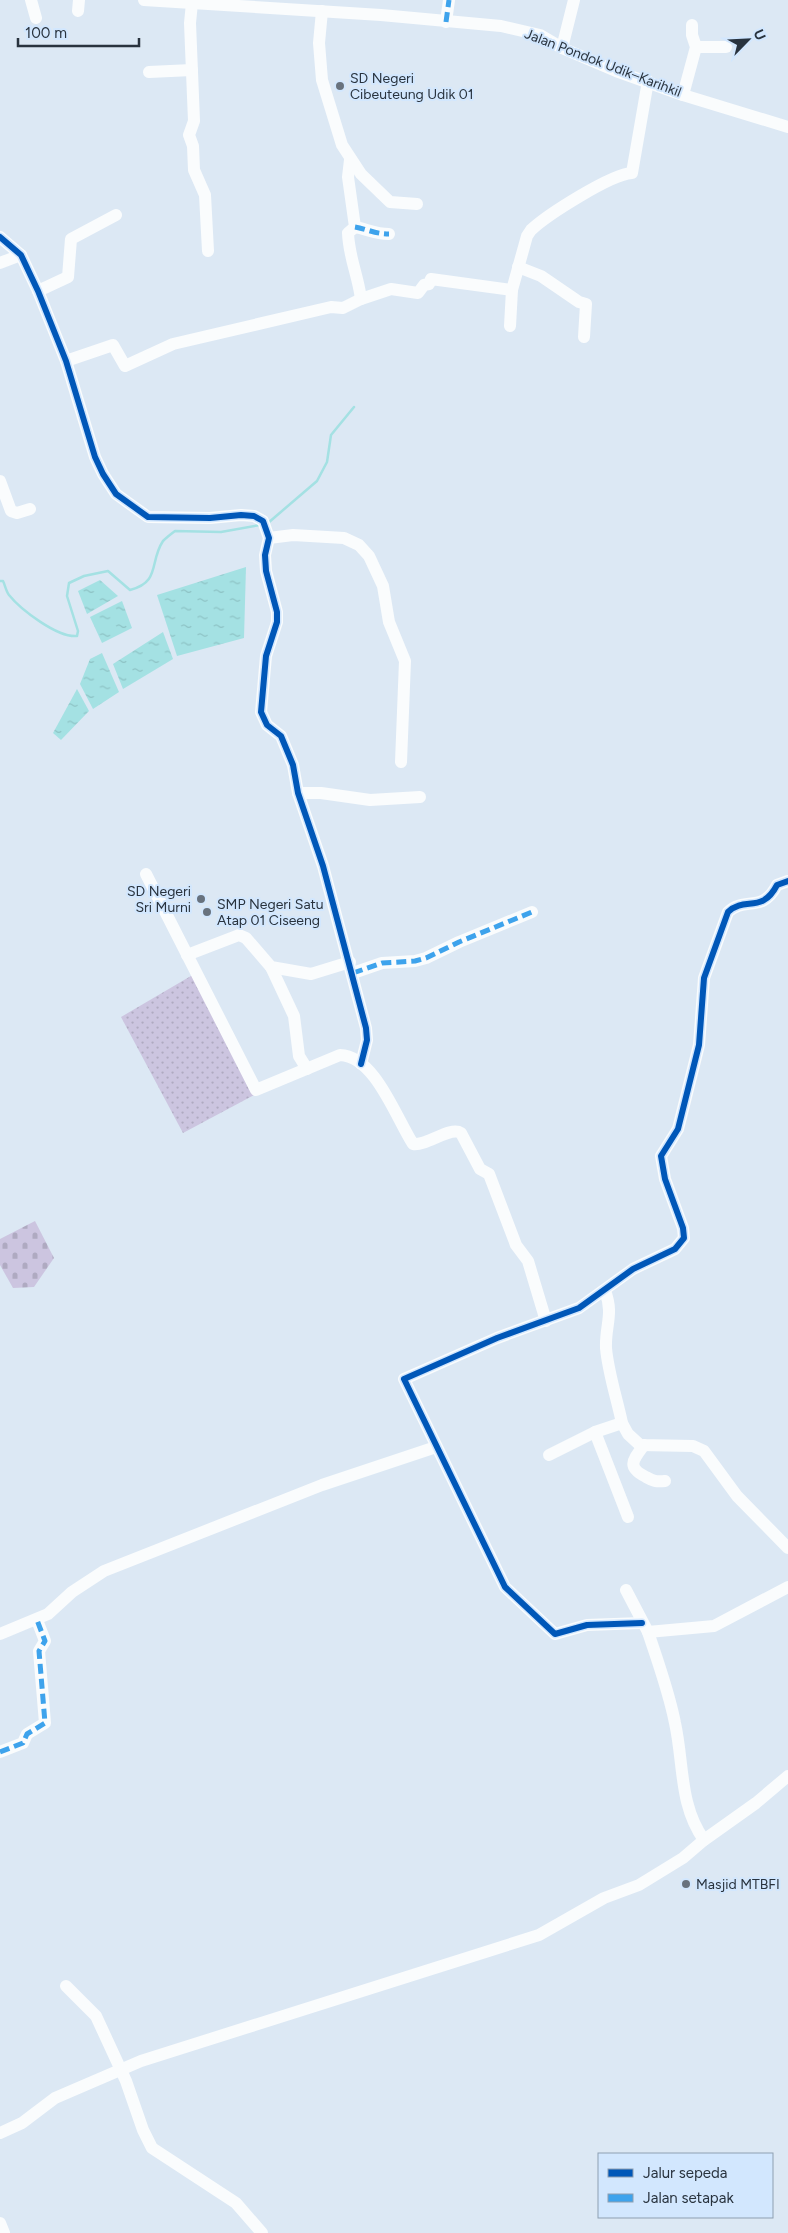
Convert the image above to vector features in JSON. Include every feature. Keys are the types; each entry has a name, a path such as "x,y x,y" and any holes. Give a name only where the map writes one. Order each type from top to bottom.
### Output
{"street":[{"path":"31,0 36,18"},
{"name":"Jalan Pondok Udik–Karihkil","path":"144,0 322,11 501,26 540,35 562,48 683,95 788,127"},
{"path":"446,22 449,0"},
{"path":"562,48 574,0"},
{"path":"192,3 190,23 194,121 189,135 193,146 194,170 205,195 208,251"},
{"path":"322,11 319,43 322,80 342,145 350,160 361,174 390,202 417,204"},
{"path":"683,95 696,47 692,35 692,25"},
{"path":"696,47 726,47"},
{"path":"149,72 192,70"},
{"path":"510,326 511,312 509,307 512,290 527,236 535,226 592,189 620,175 632,174 648,81"},
{"path":"350,160 348,177 354,227"},
{"path":"38,291 68,278 71,239 116,215"},
{"path":"354,227 366,229 373,234 389,234"},
{"path":"354,227 348,233 349,255 358,282 361,299"},
{"path":"0,237 21,255 38,291 66,361 95,457 110,487 124,502 139,513 157,518 210,518 241,515 254,516 263,521 269,536 265,555 266,571 277,612 266,656 261,712 267,726 277,732 284,741 293,764 298,793 323,866 367,1034 361,1064"},
{"path":"0,263 21,255"},
{"path":"518,267 541,276 579,302 586,304 584,337"},
{"path":"66,361 113,345 125,366 178,343 331,307 343,308 361,299 391,289 418,293 431,279 512,290"},
{"path":"0,481 11,511 17,513 30,509"},
{"path":"269,536 312,535 344,538 359,545 369,556 383,586 389,622 405,661 401,762"},
{"path":"298,793 321,792 370,800 420,798"},
{"path":"146,874 256,1090 340,1055 349,1055 361,1064 386,1096 413,1144 420,1144 452,1131 461,1133 480,1168 489,1174 516,1244 528,1261 546,1321"},
{"path":"788,881 777,885 764,902 736,907 728,912 706,973 696,1057 678,1129 661,1156 662,1170 683,1228 684,1238 675,1249 634,1269 580,1308 497,1338 404,1379 505,1587 555,1634 587,1625 645,1627 714,1626 788,1587"},
{"path":"271,967 311,974 382,963 415,961 532,912"},
{"path":"187,955 239,936 246,938 271,967 294,1016 299,1056 307,1069"},
{"path":"605,1291 610,1303 606,1348 622,1423 634,1440 644,1445 693,1446 704,1451 737,1496 788,1548"},
{"path":"549,1454 595,1432 622,1423"},
{"path":"595,1432 628,1516"},
{"path":"644,1445 634,1458 634,1469 638,1474 655,1482 665,1481"},
{"path":"0,1634 37,1620 53,1611 72,1592 104,1572 322,1485 436,1447"},
{"path":"626,1590 645,1627 675,1720 687,1809 693,1825 704,1840"},
{"path":"0,1752 23,1743 27,1734 45,1722 40,1651 45,1641 37,1620"},
{"path":"0,2133 22,2123 55,2098 141,2061 539,1935 604,1898 639,1885 683,1858 704,1840 756,1804 788,1776"},
{"path":"66,1986 96,2016 121,2069 143,2130 152,2148 236,2203 262,2233"},
{"path":"0,2223 4,2233"}],"green space":[{"path":"196,973 256,1094 183,1133 121,1017"},
{"path":"35,1221 54,1258 34,1287 13,1288 0,1265 0,1239"}],"water":[{"path":"246,567 244,638 177,656 157,595"},
{"path":"100,580 118,596 87,614 78,591"},
{"path":"122,601 132,628 102,643 90,617"},
{"path":"163,632 173,659 123,689 113,664"},
{"path":"102,653 119,692 93,709 80,684 90,659"},
{"path":"77,689 89,711 61,740 53,733"}],"waterway":[{"path":"268,523 317,481 327,462 331,435 354,407"},
{"path":"0,581 3,581 9,595 40,622 60,633 77,636 78,631 67,596 69,583 84,576 108,571 130,590 140,586 150,577 163,541 175,531 221,532 260,525"}],"marked path":[{"path":"446,22 449,0"},
{"path":"355,227 389,234"},
{"path":"353,973 382,963 415,961 426,958 459,942 532,912"},
{"path":"0,1752 23,1743 27,1734 45,1723 39,1651 45,1641 37,1620"}],"cycle path":[{"path":"0,237 21,255 38,291 66,361 95,457 116,494 148,517 210,518 241,515 254,516 263,521 269,538 265,555 266,571 277,612 277,622 266,656 261,712 267,725 281,736 293,765 298,793 323,866 366,1028 367,1040 361,1064"},
{"path":"642,1623 587,1625 555,1634 505,1587 404,1379 497,1338 579,1308 633,1269 675,1249 684,1238 683,1228 665,1179 661,1156 678,1129 699,1045 704,978 728,912 734,907 765,899 777,885 788,881"}],"place":[{"name":"SD Negeri Cibeuteung Udik 01","path":"340,86"},
{"name":"SD Negeri Sri Murni","path":"201,899"},
{"name":"SMP Negeri Satu Atap 01 Ciseeng","path":"207,912"},
{"name":"Masjid MTBFI","path":"686,1884"}]}
